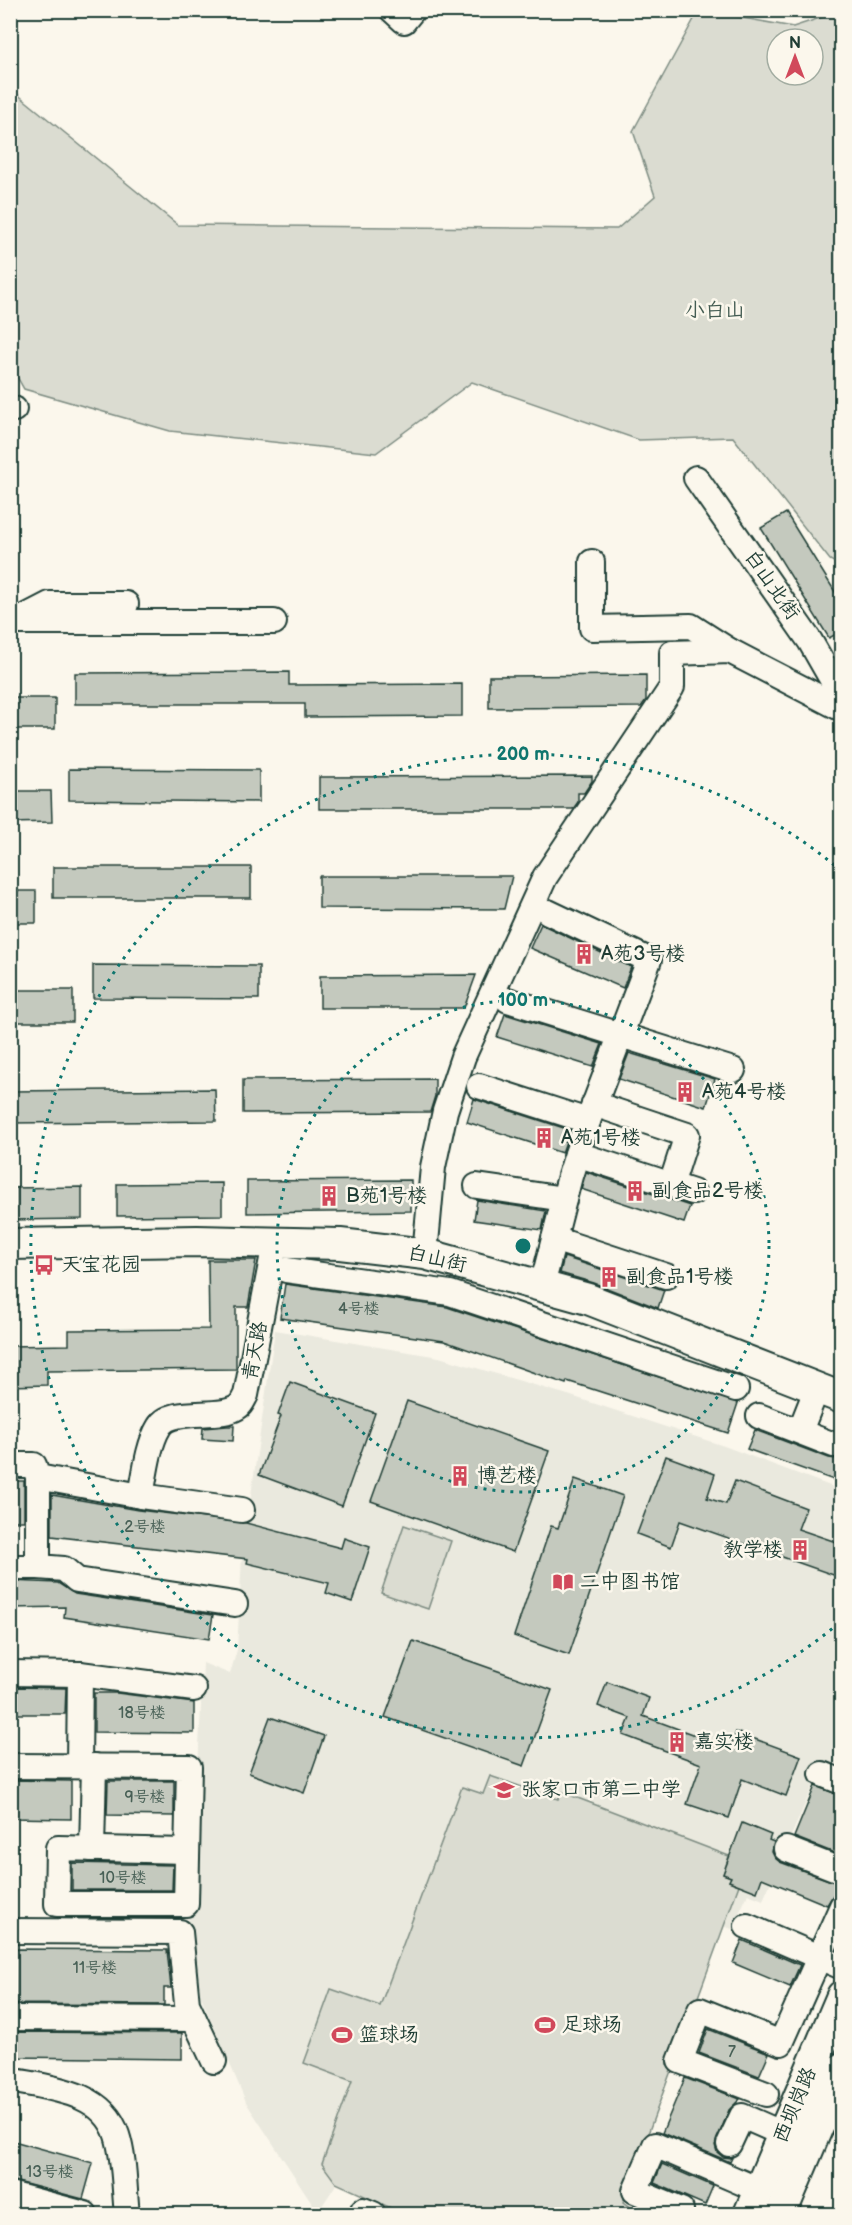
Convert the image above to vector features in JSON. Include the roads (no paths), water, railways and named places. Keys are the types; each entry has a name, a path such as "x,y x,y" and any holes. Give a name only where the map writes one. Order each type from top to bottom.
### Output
{"main road":[{"name":"白山街","path":"10,1244 197,1241 280,1256 340,1244 425,1254 588,1299 829,1393"},
{"name":"西坝岗路","path":"754,2202 842,1996"},
{"name":"西坝岗路","path":"782,2214 842,2069"}],"street":[{"path":"392,10 404,21 413,10"},
{"name":"白山北街","path":"696,478 810,641 842,697"},
{"path":"592,562 592,628 691,626 730,651 842,709"},
{"path":"13,623 50,604 126,604"},
{"path":"13,623 274,622"},
{"path":"425,1254 433,1167 445,1111 463,1057 545,877 672,687 672,653 730,651"},
{"path":"542,1286 577,1154 649,960 548,912"},
{"path":"508,1000 733,1070"},
{"path":"479,1086 687,1135 682,1188 577,1154"},
{"path":"477,1186 564,1199"},
{"path":"554,1239 666,1276"},
{"path":"280,1256 450,1293 736,1389"},
{"name":"青天路","path":"141,1496 158,1428 164,1421 173,1417 228,1411 238,1407 246,1395 280,1256"},
{"path":"800,1431 829,1393"},
{"path":"759,1416 834,1444"},
{"path":"10,1466 34,1465 38,1477 38,1567"},
{"path":"38,1477 141,1496 242,1510"},
{"path":"10,1567 64,1569 77,1580 234,1604"},
{"path":"10,1673 80,1674 194,1689"},
{"path":"80,1674 92,1849"},
{"path":"10,1766 189,1767 186,1904 57,1904 58,1848 187,1851"},
{"path":"786,1849 842,1871"},
{"path":"766,2094 680,2061 700,2010 781,2043 842,1906"},
{"path":"747,1926 842,1967"},
{"path":"10,1931 180,1932 187,2004 214,2061"},
{"path":"10,2018 194,2019"},
{"path":"784,2036 819,2050"},
{"path":"10,2080 62,2090 85,2098 110,2121 119,2144 127,2214"},
{"path":"729,2144 742,2116 783,2134"},
{"path":"679,2214 681,2210 635,2191 655,2145 754,2202"},
{"path":"10,2194 85,2214"}],"place":[{"name":"A苑3号楼","path":"584,954"},
{"name":"A苑4号楼","path":"685,1092"},
{"name":"A苑1号楼","path":"544,1138"},
{"name":"副食品2号楼","path":"635,1191"},
{"name":"B苑1号楼","path":"329,1196"},
{"name":"天宝花园","path":"44,1265"},
{"name":"副食品1号楼","path":"609,1277"},
{"name":"博艺楼","path":"460,1476"},
{"name":"教学楼","path":"800,1550"},
{"name":"二中图书馆","path":"563,1582"},
{"name":"嘉实楼","path":"677,1742"},
{"name":"张家口市第二中学","path":"504,1790"},
{"name":"足球场","path":"545,2025"},
{"name":"篮球场","path":"342,2035"}],"park label":[{"name":"小白山","path":"715,311"}]}
